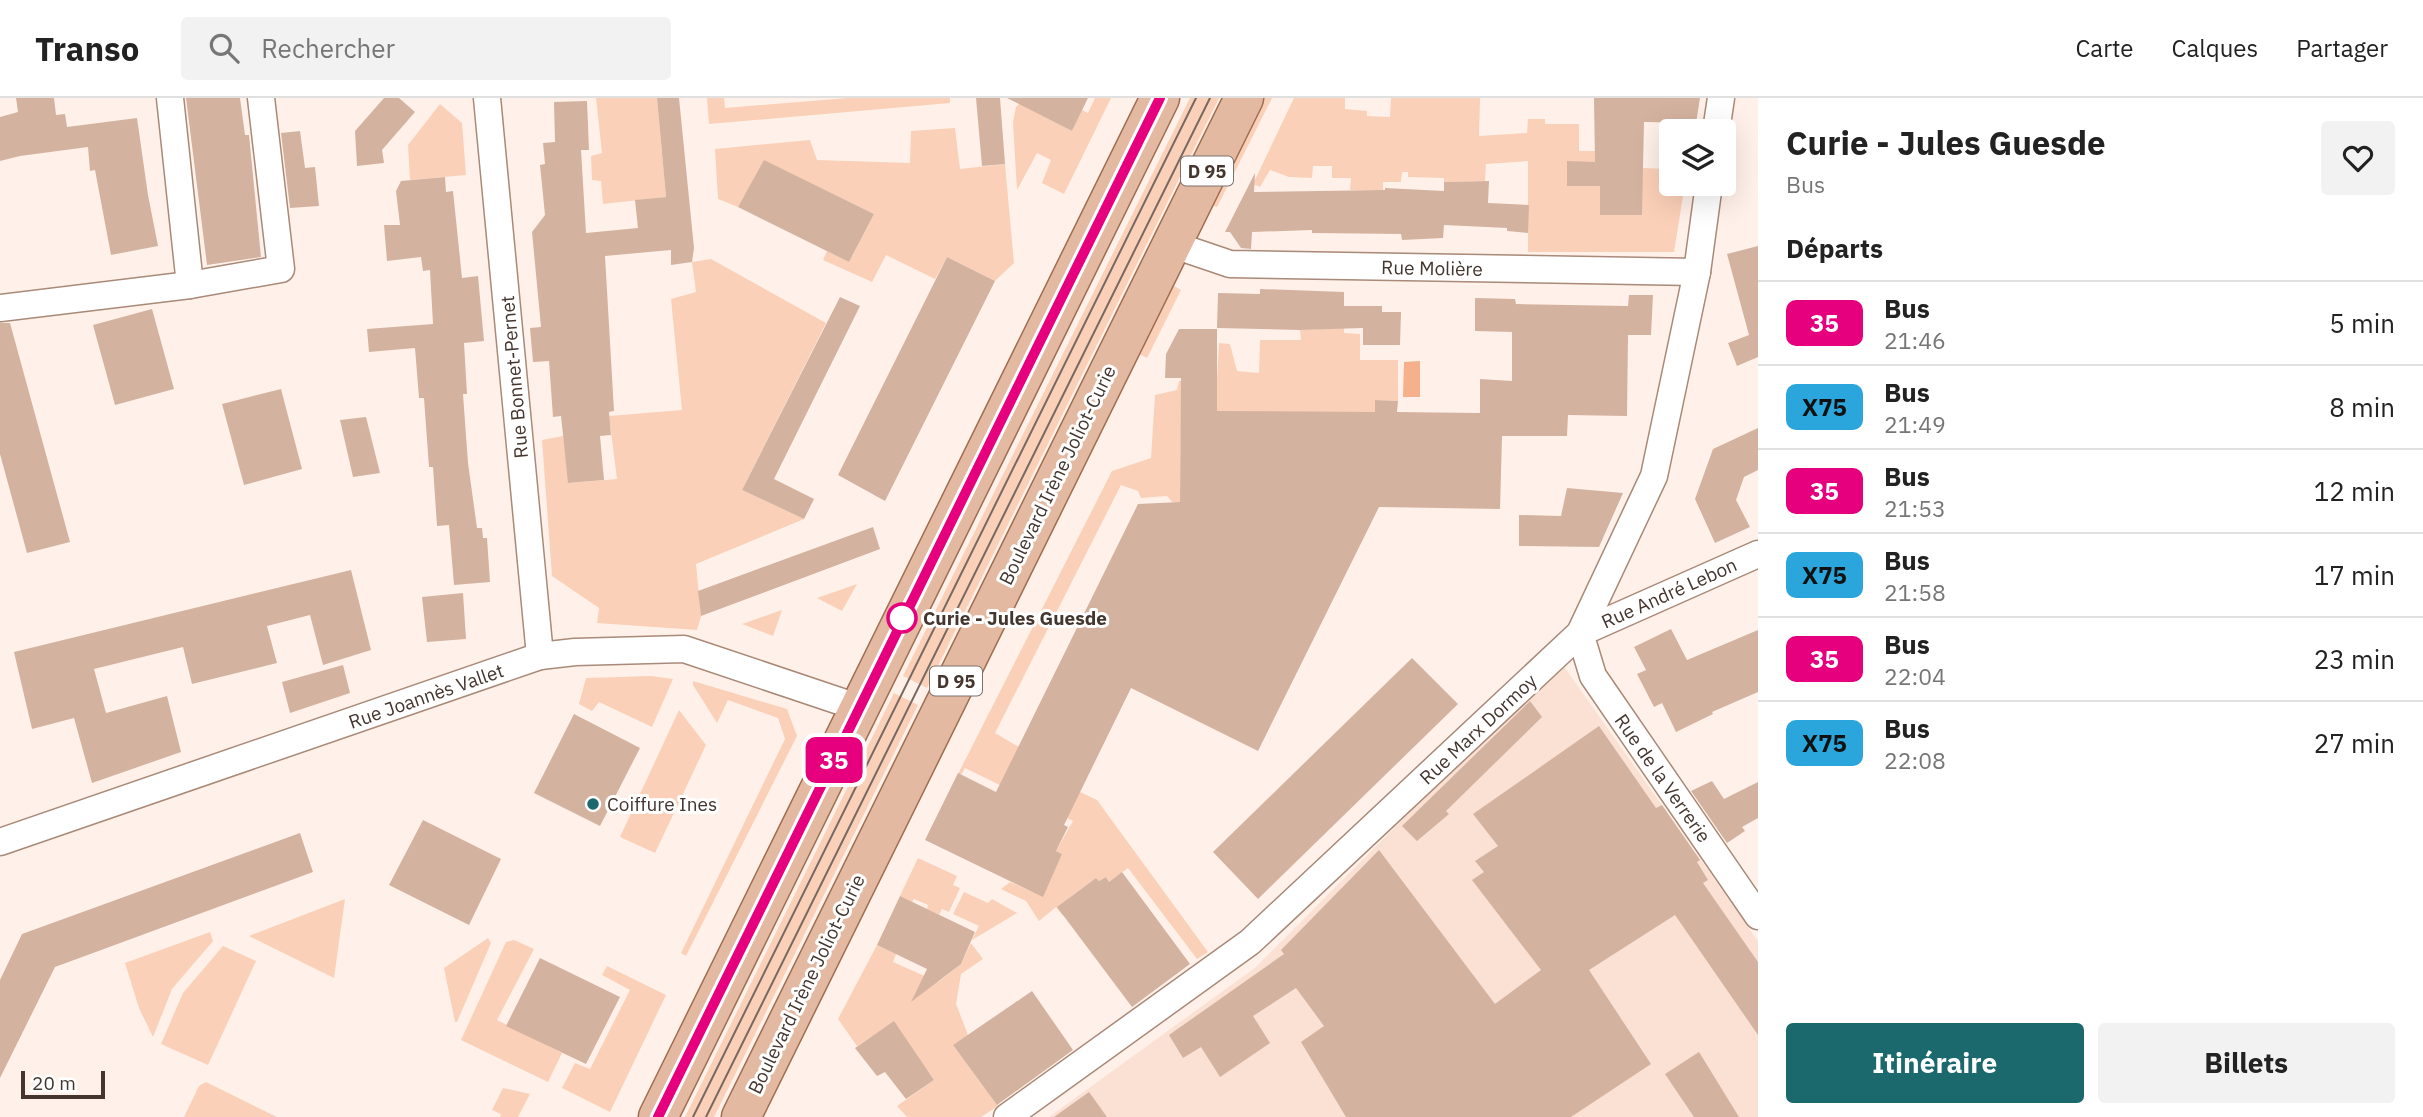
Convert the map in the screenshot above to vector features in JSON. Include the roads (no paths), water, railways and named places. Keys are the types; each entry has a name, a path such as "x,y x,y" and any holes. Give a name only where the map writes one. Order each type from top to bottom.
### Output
{"main road":[{"path":"658,1117 1160,98"},
{"name":"Boulevard Irène Joliot-Curie","path":"740,1117 1244,98"}],"street":[{"path":"170,98 190,285"},
{"path":"0,308 190,285 281,269 261,98"},
{"name":"Rue Bonnet-Pernet","path":"487,98 540,656"},
{"path":"1718,119 1721,98"},
{"name":"Rue Marx Dormoy","path":"1007,1117 1250,942 1580,633 1654,476 1696,272 1707,196"},
{"name":"Rue Molière","path":"1171,244 1230,264 1696,272"},
{"name":"Rue André Lebon","path":"1580,633 1758,554"},
{"name":"Rue de la Verrerie","path":"1580,633 1593,676 1758,916"},
{"name":"Rue Joannès Vallet","path":"0,842 540,656 575,652 684,649 859,708"}],"tram line":[{"path":"693,1117 1196,98"},
{"path":"706,1117 1210,98"}],"place":[{"name":"Curie - Jules Guesde","path":"902,618"},
{"name":"Coiffure Ines","path":"593,804"}]}
